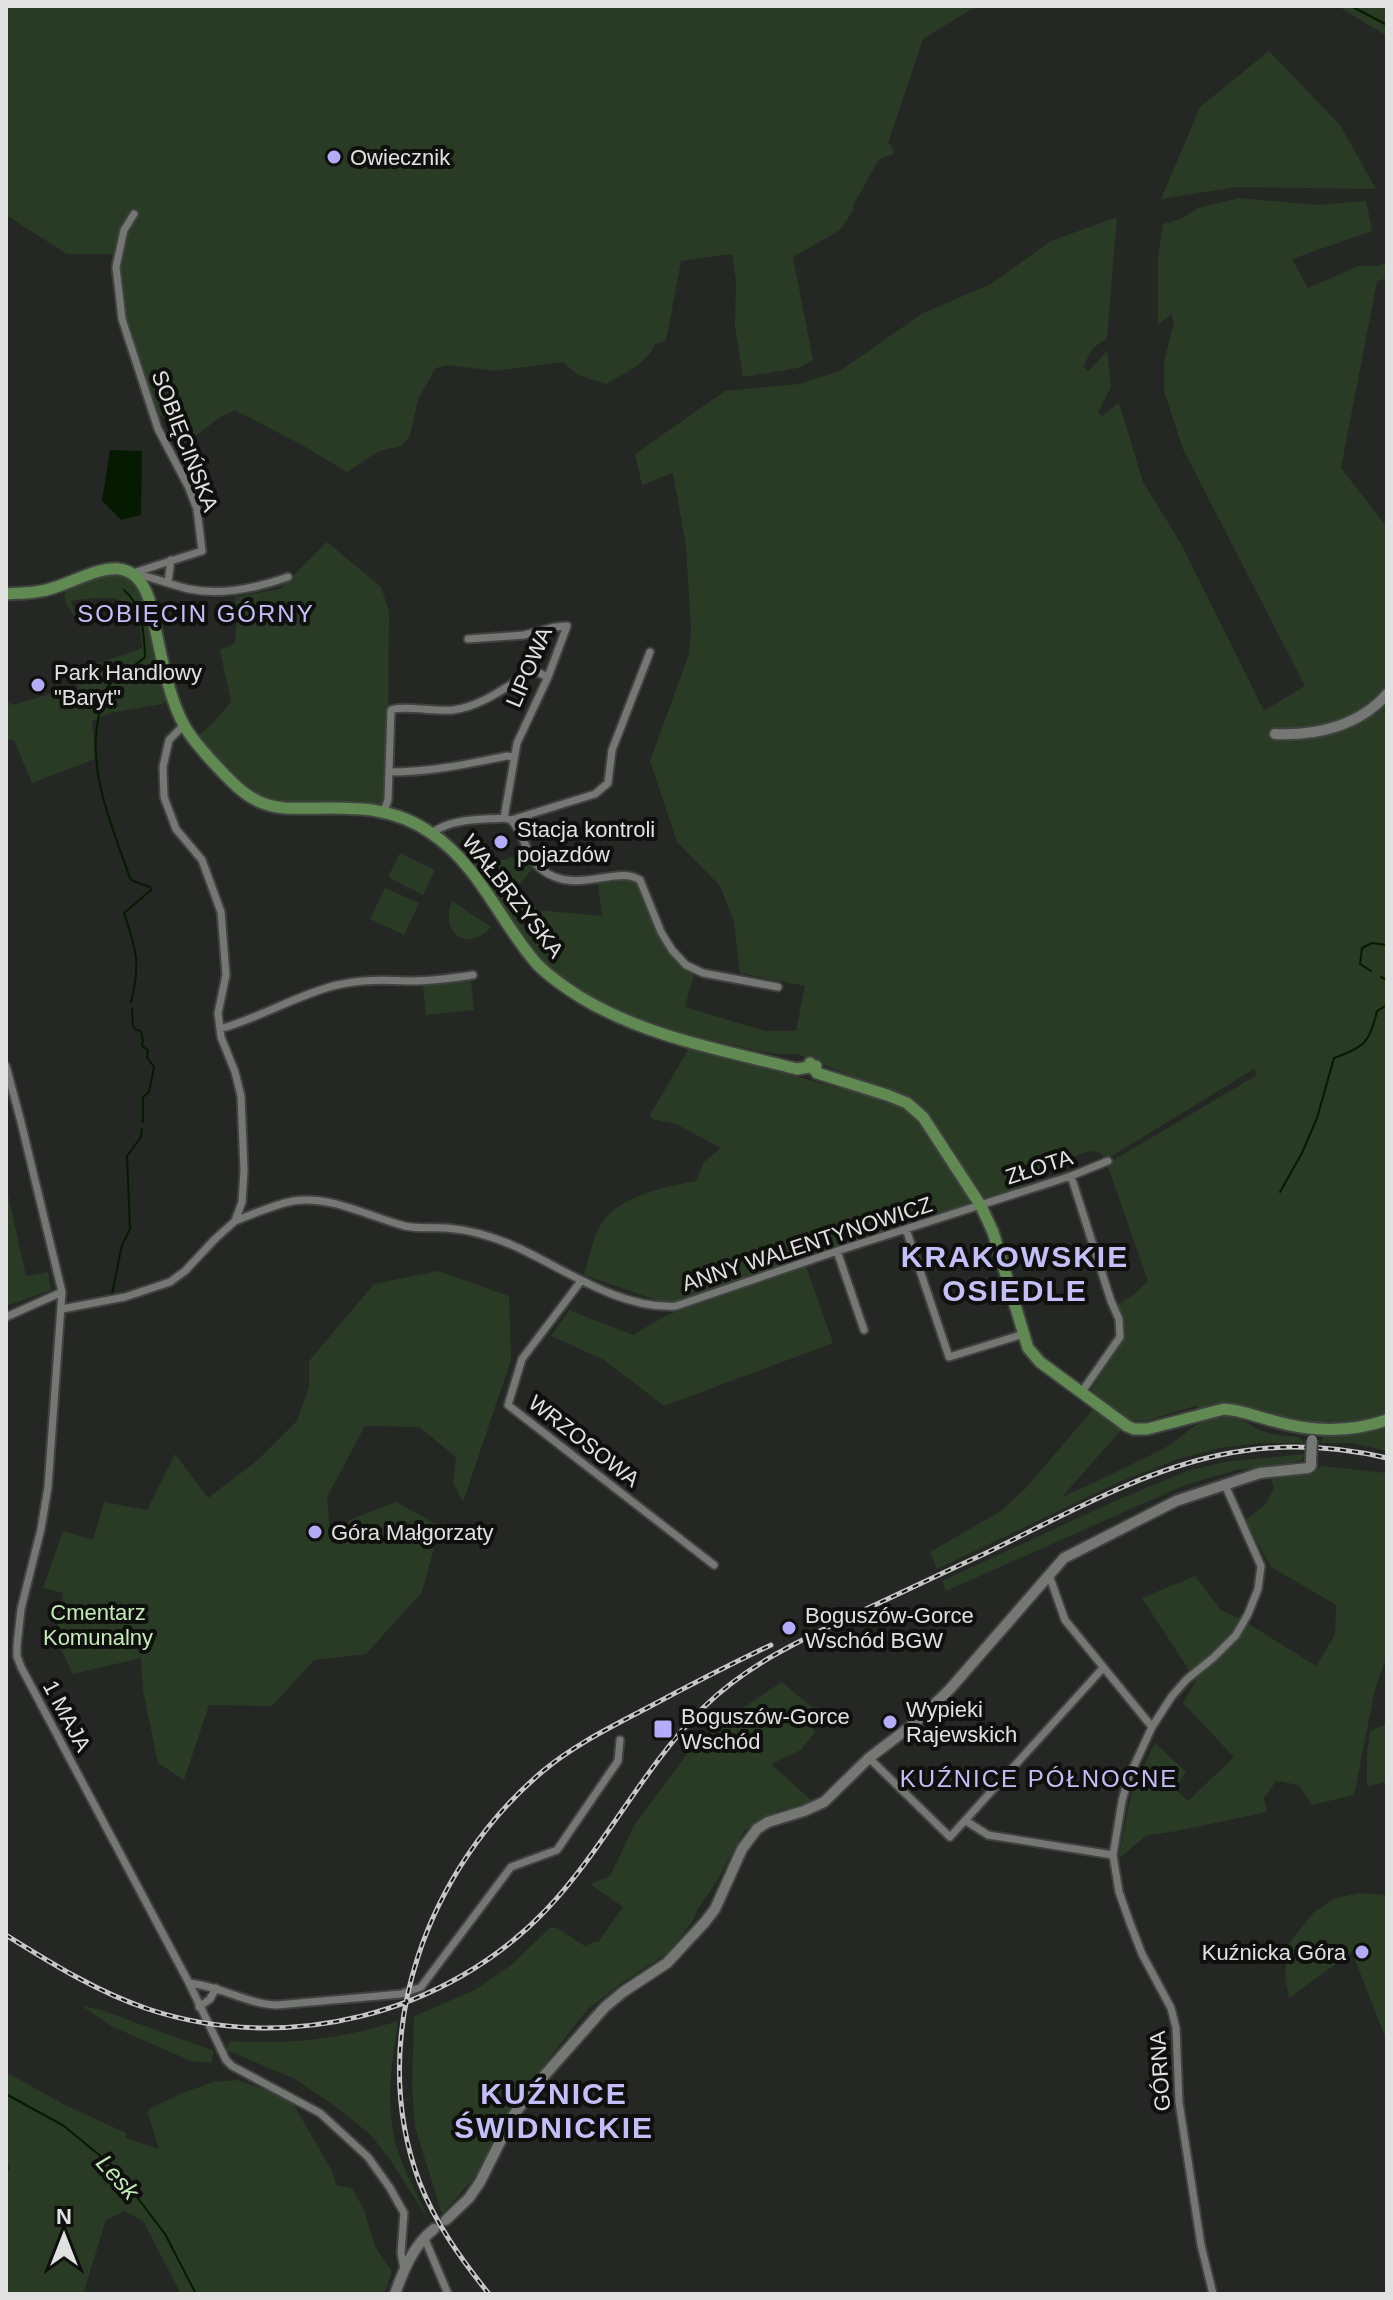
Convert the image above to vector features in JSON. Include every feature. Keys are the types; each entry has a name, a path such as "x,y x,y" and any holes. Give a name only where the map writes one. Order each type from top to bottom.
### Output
{"main road":[{"path":"6,594 47,590 102,570 115,568 133,573"},
{"name":"WAŁBRZYSKA","path":"133,573 145,587 173,700 184,725 215,764 252,800 284,808 353,807 384,811 411,821 447,844 467,864 526,950 560,984 645,1029 792,1067 813,1064 821,1074 907,1103 923,1117 981,1206"},
{"path":"981,1206 993,1232 1028,1348 1040,1362 1127,1426 1147,1429 1224,1409 1235,1409 1315,1433 1369,1426 1387,1420"}],"street":[{"name":"SOBIĘCIŃSKA","path":"133,573 202,551 197,509 158,429 122,319 116,267 124,230 134,214"},
{"path":"168,582 171,560"},
{"path":"133,573 190,589 260,587 288,577"},
{"name":"LIPOWA","path":"468,639 524,635 567,626 513,757 508,819"},
{"path":"432,833 452,823 508,819 595,794 608,783 612,750 650,652"},
{"path":"384,811 388,800 391,710 456,710 477,704 531,672 548,677"},
{"path":"1275,734 1314,732 1340,726 1364,714 1387,694"},
{"path":"62,1309 125,1297 170,1282 235,1221 242,1202 241,1096 218,1013 226,975 221,912 202,860 176,829 164,797 163,767 169,740 184,725"},
{"path":"389,772 451,768 513,757"},
{"path":"508,819 516,825 534,862 551,875 587,881 628,874 640,880 661,932 686,965 703,973 778,987"},
{"path":"220,1029 293,1000 359,980 437,980 473,975"},
{"name":"1 MAJA","path":"6,1066 62,1292 48,1487 21,1609 17,1656 189,1983 226,2060 320,2113 368,2157 404,2213 401,2253 404,2272"},
{"name":"ZŁOTA","path":"981,1206 1108,1161"},
{"path":"1071,1176 1119,1319 1120,1337 1084,1394"},
{"name":"ANNY WALENTYNOWICZ","path":"235,1221 291,1202 307,1200 354,1209 407,1227 447,1228 483,1234 514,1246 581,1281 660,1307 676,1306 981,1206"},
{"path":"242,1202 246,1210 254,1214"},
{"path":"906,1229 949,1357 1024,1334"},
{"path":"837,1251 864,1330"},
{"name":"WRZOSOWA","path":"581,1281 522,1359 508,1405 714,1565"},
{"path":"6,1317 62,1292"},
{"path":"446,2220 469,2198 480,2182 513,2116 535,2086 605,2007 667,1963 705,1922 715,1909 749,1836 768,1822 824,1802 869,1758 915,1723 950,1689 1064,1558 1176,1501 1260,1473 1308,1468 1311,1466 1315,1433"},
{"name":"GÓRNA","path":"1213,2294 1187,2162 1179,2102 1176,2028 1167,1999 1142,1954 1130,1923 1119,1892 1113,1855 1128,1779 1152,1727 1187,1679 1236,1635 1258,1589 1261,1566 1225,1485"},
{"path":"1049,1575 1065,1620 1152,1727"},
{"path":"869,1758 950,1837 1103,1668"},
{"path":"189,1983 216,1988 263,2005 401,1994 421,1987 511,1867 557,1850 618,1761 620,1740"},
{"path":"966,1821 988,1835 1113,1855"},
{"path":"199,2007 210,1999 216,1988"},
{"path":"395,2294 404,2272 429,2232"},
{"path":"429,2232 448,2294"}],"green space":[{"path":"6,6 989,6 970,10 923,39 888,143 894,154 879,159 840,230 793,257 813,360 798,368 743,377 735,327 736,280 732,254 681,261 666,341 655,344 641,363 627,372 606,384 578,375 563,362 495,371 448,365 436,368 418,399 410,436 401,446 379,451 347,472 235,410 220,417 192,439 164,417 151,413 127,329 118,254 67,254 6,215"},
{"path":"1346,6 1387,6 1387,36 1342,9"},
{"path":"1269,51 1340,125 1376,189 1236,187 1161,199 1200,107"},
{"path":"1240,198 1316,205 1366,201 1372,231 1292,259 1308,288 1358,266 1387,263 1387,278 1377,281 1341,468 1383,522 1387,523 1387,1415 1366,1421 1310,1426 1286,1423 1239,1408 1215,1406 1202,1410 1195,1406 1145,1421 1130,1420 1062,1497 1163,1449 1207,1420 1238,1418 1267,1432 1299,1437 1304,1443 1259,1443 1220,1448 1178,1459 1119,1482 937,1569 930,1552 1001,1511 1025,1489 1102,1399 1091,1390 1124,1337 1117,1305 1148,1281 1107,1164 1257,1075 1254,1069 1107,1159 1097,1151 1086,1152 1049,1166 1033,1180 984,1200 928,1113 909,1099 797,1054 760,1051 658,1024 601,1001 564,979 525,937 478,867 524,854 534,867 518,886 538,910 602,916 598,883 629,878 638,881 655,926 672,956 694,974 685,1007 765,1031 796,1031 805,986 740,973 734,922 720,886 677,842 650,761 689,654 691,631 686,546 673,473 642,485 635,454 725,391 799,384 840,371 923,313 991,284 1051,241 1117,217 1107,338 1093,348 1083,366 1088,372 1107,351 1111,387 1098,412 1102,416 1119,403 1143,482 1180,542 1264,711 1305,686 1183,449 1164,391 1164,362 1174,322 1171,314 1158,325 1158,259 1163,224 1181,219 1198,208"},
{"path":"327,542 381,587 389,611 388,736 384,802 380,806 357,801 293,803 265,799 243,787 199,735 231,702 220,650 235,643 235,597 280,589"},
{"path":"122,573 141,587 168,699 162,704 110,713 92,721 95,759 32,783 14,740 6,739 6,701 13,705 63,690 66,693 78,688 71,668 82,669 142,648 137,617 124,602 102,598 71,601 76,618 64,597 67,589 101,574"},
{"path":"400,853 435,870 423,895 388,877"},
{"path":"385,888 419,903 404,935 370,919"},
{"path":"452,901 491,927 473,939 458,936 449,922"},
{"path":"471,981 474,1010 426,1015 423,986"},
{"path":"689,1048 903,1105 919,1121 971,1198 971,1203 676,1302 659,1301 584,1275 595,1237 608,1216 642,1194 696,1181 704,1162 721,1148 676,1124 652,1119 650,1115"},
{"path":"6,1186 26,1276 48,1272 51,1290 6,1306"},
{"path":"806,1266 833,1343 664,1406 604,1360 551,1336 569,1310 633,1335 667,1315"},
{"name":"Cmentarz Komunalny","path":"438,1271 509,1296 511,1360 463,1502 453,1483 456,1457 419,1427 365,1426 327,1497 331,1544 349,1520 396,1502 440,1526 422,1592 366,1654 314,1660 272,1706 209,1705 184,1780 158,1763 143,1691 141,1658 73,1674 56,1640 63,1593 43,1588 63,1531 93,1540 104,1502 147,1510 175,1454 208,1498 258,1460 297,1421 309,1387 309,1361 374,1284"},
{"path":"1387,1426 1387,1451 1352,1443 1320,1443 1324,1437 1361,1434"},
{"path":"1304,1454 1303,1460 1237,1470 1185,1485 946,1591 942,1581 1187,1471 1224,1462"},
{"path":"1321,1466 1387,1473 1387,1656 1375,1689 1354,1795 1312,1805 1299,1785 1276,1781 1264,1798 1267,1812 1147,1835 1118,1859 1132,1791 1155,1743 1186,1772 1175,1789 1188,1801 1234,1757 1183,1703 1196,1681 1142,1598 1195,1576 1221,1610 1241,1619 1316,1666 1335,1635 1336,1605 1271,1567 1245,1520 1265,1505 1274,1488 1271,1479 1314,1473"},
{"path":"782,1682 814,1709 805,1717 815,1732 801,1750 771,1764 813,1802 777,1811 745,1830 692,1922 669,1952 587,2010 508,2111 481,2170 442,2214 415,2127 412,2086 414,2016 473,1991 510,1966 550,1928 557,1928 586,1947 598,1942 623,1907 590,1884 610,1876 635,1824 690,1750 725,1720"},
{"path":"1387,1724 1387,1782 1367,1786 1370,1731"},
{"path":"1358,1893 1387,1895 1387,2036 1352,1952 1289,1998 1285,1976 1289,1943 1314,1912 1334,1899"},
{"path":"82,2006 214,2051 211,2063 191,2061 113,2027"},
{"path":"398,2021 391,2083 393,2130 403,2164 428,2219 371,2135 295,2079 226,2050 230,2041 315,2039"},
{"path":"6,2072 65,2105 126,2133 125,2138 159,2149 149,2109 180,2094 213,2082 237,2080 291,2100 332,2171 336,2185 352,2188 364,2210 375,2246 392,2272 384,2294 181,2294 143,2221 125,2211 106,2220 83,2294 6,2294 6,2172 10,2169 6,2159"}],"shaded area":[{"path":"110,450 142,451 141,515 121,520 102,501"}],"waterway":[{"path":"1351,6 1387,25"},
{"path":"124,590 139,612 145,657 115,679 106,690 96,732 96,753 103,796 130,878 151,890 124,913 136,956 131,1002"},
{"path":"1371,971 1360,964 1362,948 1372,943 1387,945"},
{"path":"1381,977 1387,980"},
{"path":"1280,1192 1317,1118 1334,1058 1364,1042 1372,1030 1377,1011 1387,1005"},
{"path":"132,1009 133,1026 141,1031 142,1046 148,1050 147,1057 154,1067 149,1092 143,1097 143,1122"},
{"path":"112,1294 122,1245 130,1229 127,1156 141,1137 142,1129"},
{"name":"Lesk","path":"6,2094 64,2126 115,2168 165,2234 196,2294"}],"railway":[{"path":"6,1935 111,1994 148,2009 201,2022 254,2028 308,2026 361,2016 413,2000 461,1976 506,1946 546,1910 587,1861 682,1730 721,1692 774,1655 1099,1497 1189,1463 1241,1451 1283,1447 1346,1450 1387,1458"},
{"path":"489,2294 459,2254 433,2211 419,2181 404,2125 399,2069 404,2013 418,1958 439,1905 468,1855 502,1810 543,1771 606,1729 771,1645"}],"place":[{"name":"Owiecznik","path":"334,157"},
{"name":"Park Handlowy \"Baryt\"","path":"38,685"},
{"name":"Stacja kontroli pojazdów","path":"501,842"},
{"name":"Góra Małgorzaty","path":"315,1532"},
{"name":"Boguszów-Gorce Wschód BGW","path":"789,1628"},
{"name":"Wypieki Rajewskich","path":"890,1722"},
{"name":"Boguszów-Gorce Wschód","path":"663,1729"},
{"name":"Kuźnicka Góra","path":"1362,1952"}],"district":[{"name":"SOBIĘCIN GÓRNY","path":"196,613"},
{"name":"KRAKOWSKIE OSIEDLE","path":"1015,1273"},
{"name":"KUŹNICE PÓŁNOCNE","path":"1039,1778"},
{"name":"KUŹNICE ŚWIDNICKIE","path":"554,2110"}]}
